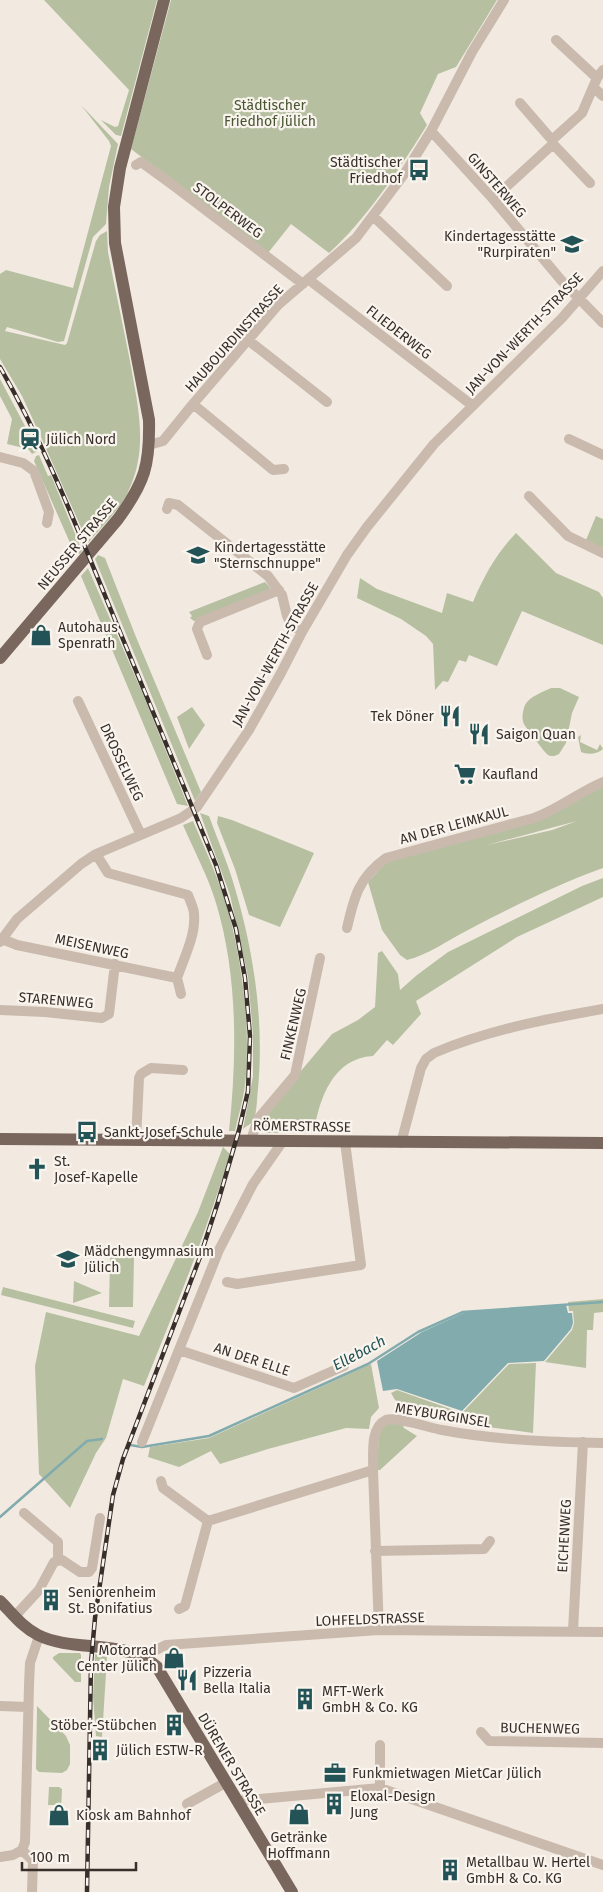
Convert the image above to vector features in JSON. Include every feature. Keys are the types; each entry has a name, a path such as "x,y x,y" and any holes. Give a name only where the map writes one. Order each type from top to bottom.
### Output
{"main road":[{"name":"NEUSSER STRASSE","path":"0,658 97,545 132,500 146,471 149,420 115,243 114,207 120,168 164,0"},
{"name":"RÖMERSTRASSE","path":"0,1139 603,1143"},
{"path":"0,1601 28,1630 39,1636 56,1641 130,1652 142,1657"},
{"name":"DÜRENER STRASSE","path":"142,1657 150,1660 157,1667 292,1892"}],"street":[{"name":"HAUBOURDINSTRASSE","path":"149,444 163,441 278,305 345,248 372,216 405,174 431,131 472,52 504,0"},
{"path":"556,40 598,78 603,96"},
{"path":"493,199 582,113 598,78"},
{"path":"520,103 590,183"},
{"name":"GINSTERWEG","path":"431,131 493,199 561,280 603,323"},
{"name":"STOLPERWEG","path":"136,165 141,162 306,281"},
{"path":"372,216 447,286"},
{"name":"JAN-VON-WERTH-STRASSE","path":"1,941 18,919 81,864 96,854 181,818 197,806 249,730 302,632 347,555 367,527 434,444 579,299 603,271"},
{"name":"FLIEDERWEG","path":"306,281 473,406"},
{"path":"248,340 327,402"},
{"path":"193,404 274,470 284,469"},
{"path":"569,439 603,455"},
{"path":"0,457 23,463 34,471 49,512 47,523"},
{"path":"529,496 568,536 603,553"},
{"path":"167,509 169,503 178,505 258,566 279,590 291,624 302,632"},
{"path":"207,655 197,629 200,622 279,590"},
{"name":"DROSSELWEG","path":"78,701 141,835"},
{"name":"AN DER LEIMKAUL","path":"347,928 362,880 373,867 386,858 534,818 551,812 591,787 603,782"},
{"path":"96,854 108,873 188,895 194,919 190,943 177,978 181,994"},
{"name":"MEISENWEG","path":"1,941 177,978"},
{"name":"FINKENWEG","path":"251,1140 258,1119 295,1075 320,958"},
{"name":"STARENWEG","path":"0,1010 45,1012 102,1018 109,1014 115,964"},
{"path":"401,1143 420,1068 426,1059 434,1053 526,1024 603,1010"},
{"path":"136,1140 139,1078 141,1074 151,1068 183,1070"},
{"path":"142,1442 166,1393 179,1350 222,1243 259,1174 283,1140"},
{"path":"227,1282 238,1284 361,1265 345,1142"},
{"path":"248,1272 256,1280"},
{"name":"AN DER ELLE","path":"179,1350 294,1388 344,1366"},
{"name":"MEYBURGINSEL","path":"373,1470 375,1434 378,1426 386,1420 397,1420 456,1433 503,1438 603,1443"},
{"name":"EICHENWEG","path":"574,1631 583,1442"},
{"path":"208,1521 373,1470 379,1630"},
{"path":"161,1481 163,1488 208,1521"},
{"path":"24,1512 58,1542 58,1560"},
{"path":"15,1616 39,1590 54,1562 58,1560 66,1562 80,1572 89,1572 94,1563 100,1518"},
{"path":"179,1609 185,1606 208,1521"},
{"path":"375,1551 484,1549 490,1541"},
{"name":"LOHFELDSTRASSE","path":"142,1657 166,1645 379,1630 603,1632"},
{"path":"0,1857 13,1856 22,1850 25,1842 30,1663 39,1636"},
{"path":"0,1706 28,1706"},
{"name":"BUCHENWEG","path":"481,1732 489,1741 603,1743"},
{"path":"380,1745 380,1788"},
{"path":"187,1804 225,1783"},
{"path":"237,1801 380,1788 603,1865"},
{"path":"22,1850 33,1860 32,1892"}],"green space":[{"path":"44,0 157,0 121,136 116,135 101,120 115,127 118,126 129,90"},
{"name":"Städtischer Friedhof Jülich","path":"171,0 497,0 456,67 438,74 420,113 427,125 394,176 356,225 329,253 291,224 268,253 131,149"},
{"path":"81,105 118,144 109,187 106,224 93,237 64,341 58,342 7,327 5,331 65,345 96,241 100,235 107,231 108,252 136,394 140,444 134,476 128,492 115,512 88,543 22,396 0,359 0,274 6,270 73,288 111,146"},
{"path":"0,379 38,451 32,454 28,449 7,444 12,419 0,396"},
{"path":"39,455 48,476 51,475 82,551 80,554 74,552 34,461 36,456"},
{"path":"596,516 603,519 603,548 586,540"},
{"path":"516,533 556,573 599,592 603,598 603,645 522,611 497,666 469,655 466,662 459,660 448,682 443,681 435,690 433,644 426,636 401,619 357,598 360,578 377,589 442,613 447,593 473,602 491,566"},
{"path":"98,555 105,558 201,792 195,801 95,559"},
{"path":"88,568 145,699 188,806 177,804 81,576"},
{"path":"265,582 270,587 269,591 194,621 190,618 192,616 189,612"},
{"path":"551,688 560,688 579,697 572,713 566,743 559,754 555,756 549,756 546,753 524,724 522,717 524,707 530,699"},
{"path":"192,707 205,725 189,749 177,717"},
{"path":"581,735 580,742 597,750 600,744 603,749 593,754 581,752 578,737"},
{"path":"603,786 603,868 518,905 423,955 407,960 400,955 382,930 368,882 386,862 546,817","holes":["577,821 552,830 487,845"]},
{"path":"200,813 209,816 232,878 249,945 257,993 260,1065 256,1107 254,1120 243,1129 253,1076 253,1035 248,977 230,895"},
{"path":"218,816 314,853 280,927 249,915 235,869 217,823"},
{"path":"193,821 213,867 229,913 244,994 247,1035 246,1075 235,1131 229,1131 234,1045 232,987 223,931 213,893 183,825"},
{"path":"603,878 603,897 517,937 416,1001 421,1014 393,1045 387,1040 373,1056 359,1058 348,1064 330,1082 320,1106 314,1132 269,1133 261,1131 262,1122 332,1034 358,1020 375,1007 378,953 382,951 398,974 400,990 448,952 582,886"},
{"path":"223,1147 230,1154 221,1184 190,1271 144,1386 123,1379 106,1438 96,1453 70,1508 39,1474 35,1366 46,1312 139,1336 198,1212"},
{"path":"110,1257 134,1257 133,1307 109,1307"},
{"path":"74,1281 102,1293 73,1303"},
{"path":"3,1287 135,1321 133,1328 1,1295"},
{"path":"603,1299 603,1312 594,1313 593,1330 587,1330 586,1368 545,1362 572,1330 574,1323 573,1311 569,1311 568,1302"},
{"path":"536,1363 533,1433 437,1420 395,1400 391,1393 397,1390 462,1413 509,1364"},
{"path":"371,1364 379,1408 371,1417 369,1429 346,1428 220,1464 211,1451 179,1467 148,1457 150,1447 209,1438"},
{"path":"387,1422 402,1423 404,1428 417,1436 380,1470 377,1470 379,1430"},
{"path":"59,1653 80,1653 81,1682 75,1682 53,1659"},
{"path":"95,1654 107,1657 102,1737 96,1736 93,1697"},
{"path":"37,1706 66,1736 70,1745 70,1764 67,1770 62,1773 39,1772 36,1769"},
{"path":"49,1787 59,1787 62,1789 61,1811 56,1811 56,1805 48,1805"}],"water":[{"path":"566,1305 568,1313 572,1313 573,1323 571,1329 544,1361 508,1363 462,1411 397,1389 383,1391 377,1361 422,1332 466,1312"}],"waterway":[{"name":"Ellebach","path":"130,1445 142,1447 209,1436 368,1364 418,1332 463,1312 603,1302"},
{"name":"Ellebach","path":"0,1517 87,1441 102,1439"}],"railway":[{"path":"0,367 44,452 216,865 236,929 245,978 250,1036 248,1091 218,1202 200,1257 123,1459 113,1495 95,1618 91,1663 87,1892"}],"place":[{"name":"Städtischer Friedhof","path":"419,170"},
{"name":"Kindertagesstätte \"Rurpiraten\"","path":"572,244"},
{"name":"Jülich Nord","path":"30,439"},
{"name":"Kindertagesstätte \"Sternschnuppe\"","path":"198,555"},
{"name":"Autohaus Spenrath","path":"41,635"},
{"name":"Tek Döner","path":"450,716"},
{"name":"Saigon Quan","path":"479,734"},
{"name":"Kaufland","path":"465,774"},
{"name":"Sankt-Josef-Schule","path":"87,1132"},
{"name":"St. Josef-Kapelle","path":"37,1169"},
{"name":"Mädchengymnasium Jülich","path":"68,1259"},
{"name":"Seniorenheim St. Bonifatius","path":"51,1600"},
{"name":"Motorrad Center Jülich","path":"174,1658"},
{"name":"Pizzeria Bella Italia","path":"187,1680"},
{"name":"MFT-Werk GmbH & Co. KG","path":"305,1699"},
{"name":"Stöber-Stübchen","path":"174,1725"},
{"name":"Jülich ESTW-R","path":"100,1750"},
{"name":"Funkmietwagen MietCar Jülich","path":"335,1773"},
{"name":"Eloxal-Design Jung","path":"334,1804"},
{"name":"Getränke Hoffmann","path":"299,1814"},
{"name":"Kiosk am Bahnhof","path":"59,1815"},
{"name":"Metallbau W. Hertel GmbH & Co. KG","path":"450,1870"}]}
